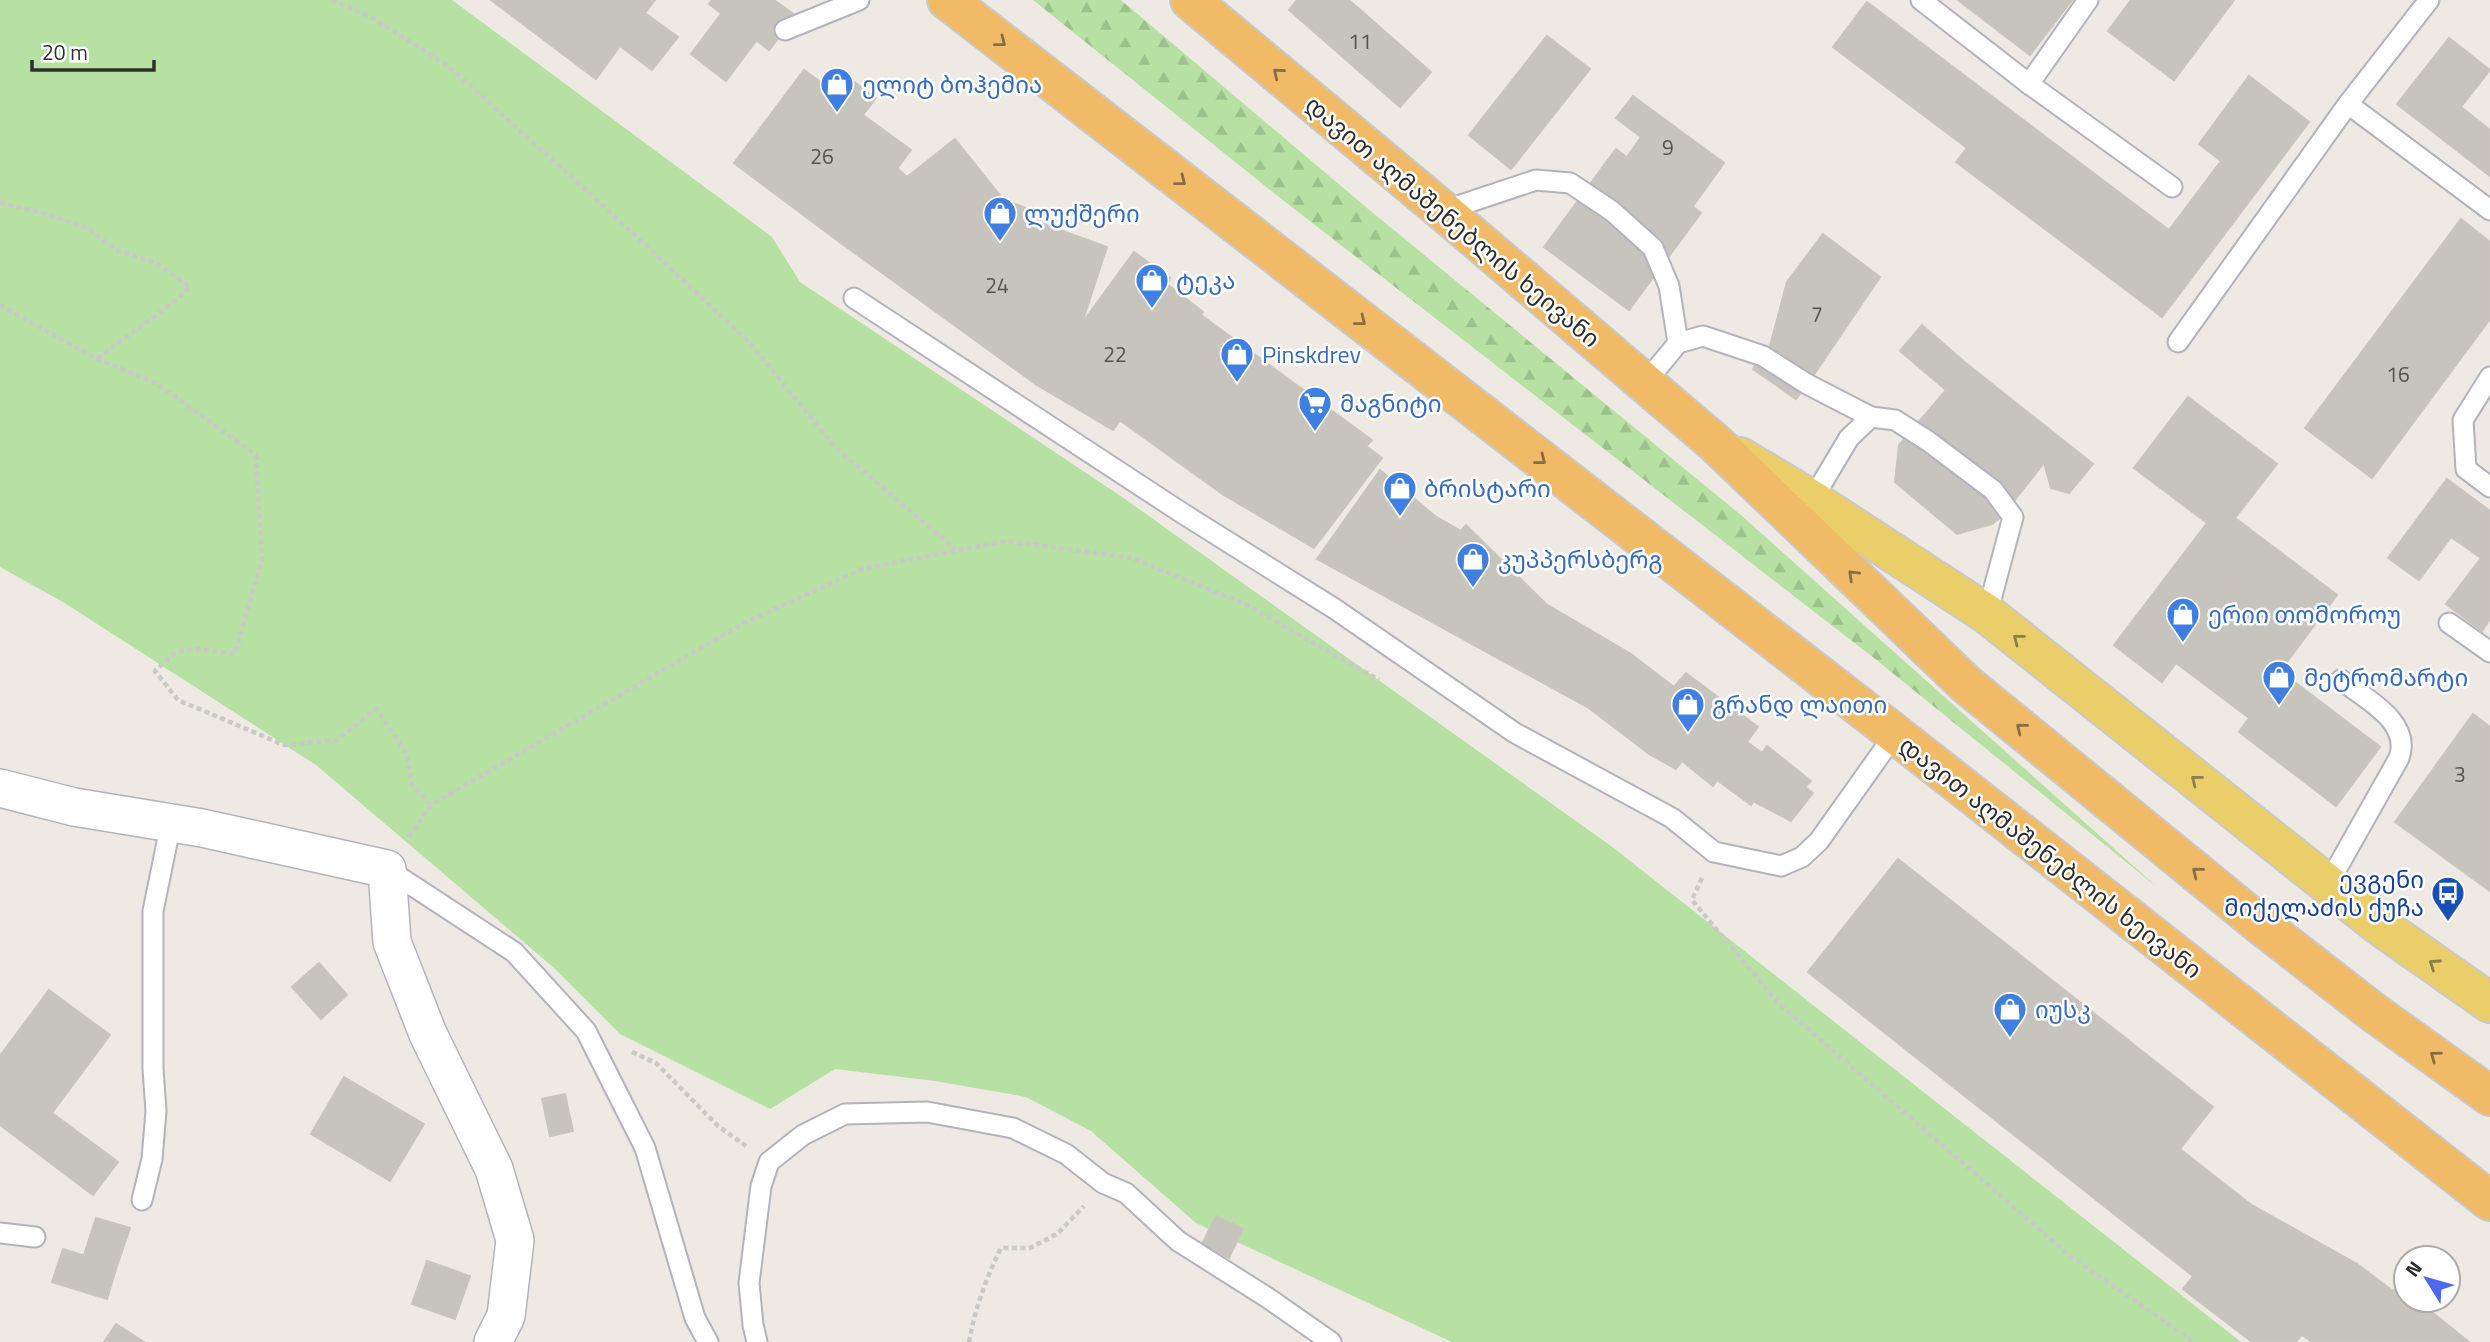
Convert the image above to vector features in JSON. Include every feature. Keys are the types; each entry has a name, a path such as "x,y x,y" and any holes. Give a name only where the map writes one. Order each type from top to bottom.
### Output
{"highway":[{"name":"დავით აღმაშენებლის ხეივანი","path":"947,0 1895,734 2490,1201"},
{"name":"დავით აღმაშენებლის ხეივანი","path":"1190,0 1715,443 1967,685 2261,925 2373,1012 2490,1096"}],"main road":[{"name":"დავით აღმაშენებლის ხეივანი","path":"1715,443 1812,500 1987,614 2379,925 2490,1003"}],"street":[{"path":"0,788 74,807 171,823 387,869 392,942 428,1034 494,1169 515,1240 506,1316 493,1342"}],"lane":[{"path":"785,30 859,0"},
{"path":"1921,0 2029,84 2172,187"},
{"path":"2029,84 2088,0"},
{"path":"2178,342 2348,104 2429,0"},
{"path":"2348,104 2490,211"},
{"path":"1443,211 1536,180 1570,183 1612,211 1653,248 1669,286 1678,343"},
{"path":"854,298 1181,513 1335,609 1515,733 1672,818 1714,852 1781,866 1802,857 1819,841 1895,734"},
{"path":"1646,383 1678,343 1703,336 1763,356 1807,384 1871,417 1895,420 1928,441 1993,490 2013,517 1987,614"},
{"path":"2490,377 2463,420 2466,469 2490,486"},
{"path":"1812,500 1849,438 1871,417"},
{"path":"2449,623 2490,652"},
{"path":"2328,884 2403,747 2401,734 2391,719 2341,680"},
{"path":"142,1200 152,1159 156,1111 153,1069 153,911 171,823"},
{"path":"387,869 514,952 586,1031 645,1148 695,1318 708,1342"},
{"path":"757,1342 749,1283 761,1186 769,1162 803,1135 845,1114 927,1112 1013,1128 1066,1154 1103,1183 1126,1193 1178,1241 1331,1342"},
{"path":"0,1233 35,1237"}],"path":[{"path":"332,0 371,17 447,65 750,343 836,448 956,550"},
{"path":"0,203 40,212 88,229 116,250 156,263 190,286 172,304 126,335 97,359"},
{"path":"0,306 97,359 156,383 256,455 261,559 235,654 200,649 176,652 155,671 178,700 284,745 337,740 376,709 407,754 412,785 431,805"},
{"path":"387,869 431,805 744,624 862,569 956,550 1006,541 1132,558 1245,604 1385,684"},
{"path":"1714,852 1692,900 1778,1003 2069,1255 2194,1342"},
{"path":"586,1031 656,1063 718,1126 769,1162"},
{"path":"969,1342 974,1313 1001,1248 1030,1248 1057,1234 1103,1183"}],"green space":[{"path":"0,0 452,0 772,237 800,282 1125,499 1611,846 2241,1342 1452,1342 1196,1223 1091,1131 1026,1097 935,1081 835,1069 770,1109 620,1034 553,967 316,765 63,602 0,567"},
{"path":"1033,0 1121,0 1367,208 1742,516 2157,887 1874,658 1284,201"}],"building":[{"path":"491,0 655,0 645,13 678,37 652,70 620,46 596,79"},
{"path":"712,0 774,0 796,16 769,50 709,4"},
{"path":"1297,0 1349,0 1431,72 1400,107 1289,10"},
{"path":"1958,0 2072,0 2030,55"},
{"path":"2131,0 2234,0 2174,80 2108,31"},
{"path":"1867,2 2169,230 2221,161 2199,144 2249,76 2309,122 2162,317 1956,162 1967,148 1833,47"},
{"path":"721,14 756,41 726,81 691,54"},
{"path":"1547,36 1590,69 1511,169 1469,135"},
{"path":"2449,38 2490,70 2461,107 2490,130 2490,176 2397,104"},
{"path":"804,70 826,86 838,70 876,98 863,115 911,150 841,243 734,163"},
{"path":"1633,96 1724,163 1693,206 1627,157 1641,137 1616,118"},
{"path":"955,139 1003,199 1043,215 1038,222 1107,247 1082,323 1037,385 841,243 897,168 907,177"},
{"path":"1616,149 1701,213 1629,310 1544,247"},
{"path":"2461,219 2490,242 2490,319 2372,478 2305,428"},
{"path":"1823,234 1880,277 1813,376 1770,346 1787,282"},
{"path":"1134,252 1170,278 1167,284 1203,312 1113,430 1037,385"},
{"path":"1201,315 1302,389 1224,495 1121,421"},
{"path":"1922,325 1967,364 1946,390 1900,351"},
{"path":"1770,346 1813,376 1796,399 1753,369"},
{"path":"1967,364 2093,464 2069,493 2051,488 2044,463 1946,390"},
{"path":"1302,389 1372,440 1366,446 1382,458 1314,548 1224,495"},
{"path":"1946,390 2044,463 2002,516 1992,524 1957,534 1895,482 1899,445"},
{"path":"2188,397 2277,464 2235,518 2337,595 2280,671 2380,747 2336,806 2239,732 2249,718 2176,663 2162,682 2114,645 2207,523 2134,468"},
{"path":"1380,470 1435,516 1461,531 1466,525 1546,604 1631,654 1589,708 1317,559"},
{"path":"2447,479 2490,511 2490,619 2482,631 2446,604 2481,558 2451,537 2419,580 2388,558"},
{"name":"გრანდ ლაითი","path":"1631,654 1674,687 1686,673 1758,727 1747,742 1762,753 1767,746 1811,781 1805,787 1813,793 1791,821 1753,801 1751,805 1717,780 1713,786 1682,761 1676,769 1649,754 1589,708"},
{"path":"2473,714 2490,727 2490,891 2395,822"},
{"name":"იუსკ","path":"1898,859 2213,1107 2123,1221 1808,972"},
{"path":"319,963 347,995 321,1019 292,987"},
{"path":"49,990 110,1035 52,1113 118,1162 93,1195 0,1125 0,1056"},
{"path":"344,1077 424,1124 390,1181 311,1134"},
{"path":"565,1094 573,1131 550,1136 542,1099"},
{"path":"2180,1149 2250,1204 2193,1276 2123,1221"},
{"path":"2250,1204 2357,1264 2296,1342 2252,1342 2183,1289"},
{"path":"1216,1216 1243,1229 1229,1258 1202,1244"},
{"path":"96,1218 130,1228 117,1266 84,1255"},
{"path":"63,1249 117,1266 107,1299 52,1282"},
{"path":"427,1261 470,1276 455,1319 412,1304"},
{"path":"2357,1264 2392,1290 2392,1314 2434,1314 2469,1342 2312,1342 2301,1334"},
{"path":"116,1324 144,1342 104,1342"}],"place":[{"name":"ელიტ ბოჰემია","path":"837,114"},
{"name":"ლუქშერი","path":"1000,243"},
{"name":"ტეკა","path":"1152,310"},
{"name":"Pinskdrev","path":"1237,384"},
{"name":"მაგნიტი","path":"1315,433"},
{"name":"ბრისტარი","path":"1400,518"},
{"name":"კუპპერსბერგ","path":"1473,589"},
{"name":"ერიი თომოროუ","path":"2183,644"},
{"name":"მეტრომარტი","path":"2279,707"},
{"name":"გრანდ ლაითი","path":"1688,734"},
{"name":"ევგენი მიქელაძის ქუჩა","path":"2448,923"},
{"name":"იუსკ","path":"2010,1039"}]}
